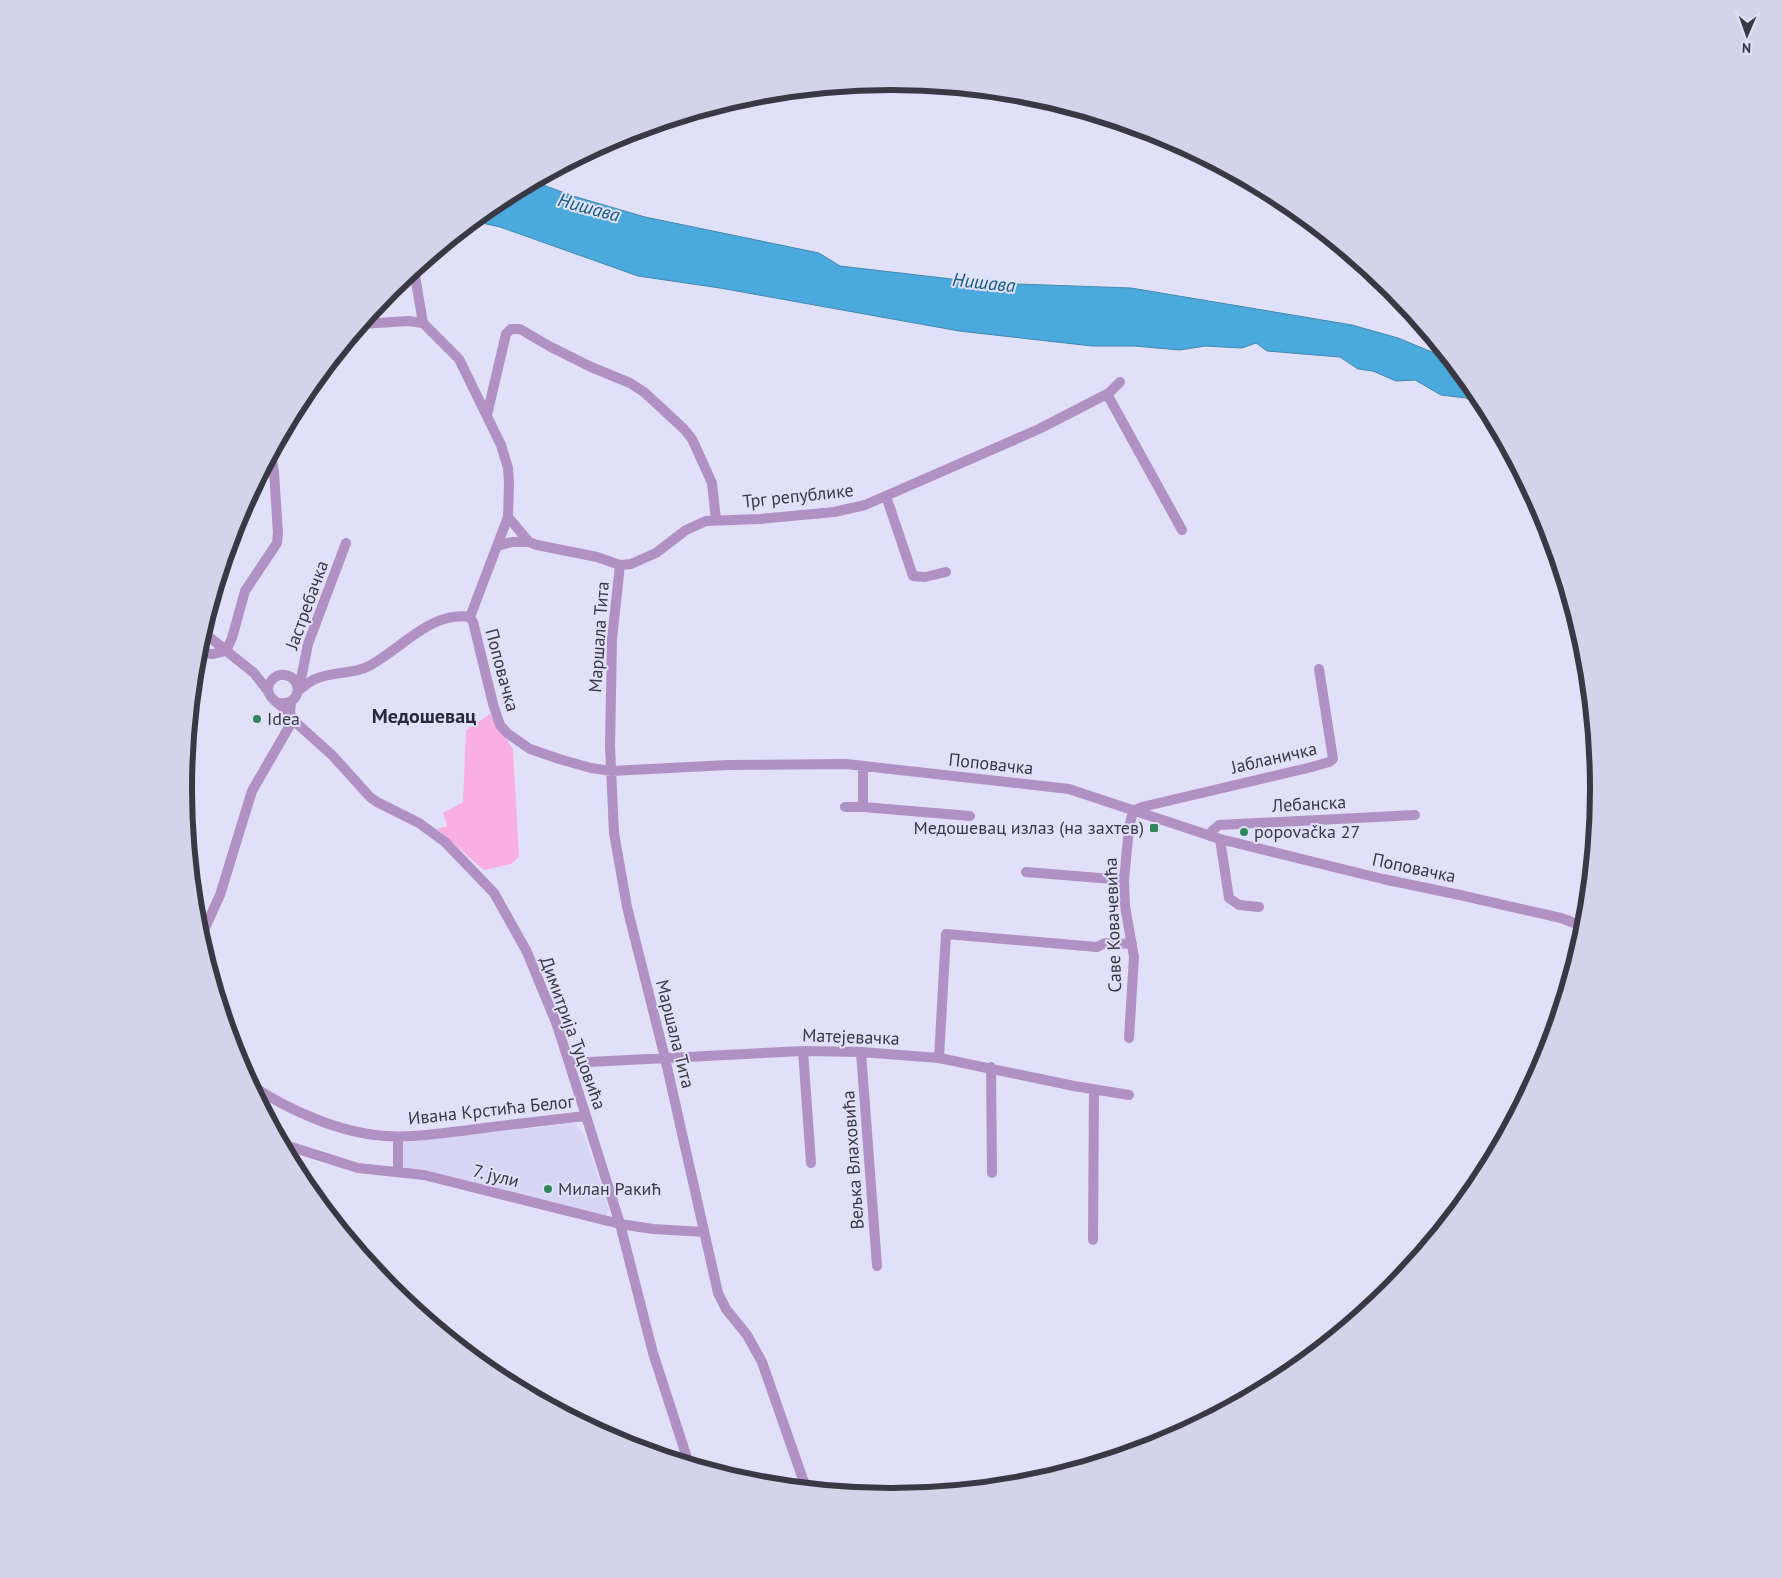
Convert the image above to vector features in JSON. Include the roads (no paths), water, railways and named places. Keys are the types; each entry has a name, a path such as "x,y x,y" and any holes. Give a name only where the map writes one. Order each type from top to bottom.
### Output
{"street":[{"path":"415,277 423,323"},
{"path":"254,673 277,676 287,675 297,679 314,680 368,666 407,639 445,619 455,616 470,617 508,517 508,468 501,445 458,359 423,323 408,320 370,323"},
{"path":"487,414 506,334 511,329 520,329 591,367 644,392 684,428 692,439 712,483 716,520"},
{"name":"Трг републике","path":"529,542 546,548 581,554 620,565 631,564 656,553 686,530 706,521 760,519 834,512 865,505 1039,428 1107,394 1116,388 1120,382"},
{"path":"1107,394 1182,530"},
{"path":"226,651 232,638 245,591 276,543 278,533 272,464"},
{"path":"886,496 913,576 925,577 946,572"},
{"path":"508,517 529,542"},
{"path":"497,546 512,542 529,542"},
{"name":"Јастребачка","path":"297,679 308,644 346,543"},
{"name":"Маршала Тита","path":"620,565 612,639 610,746 614,833 621,878 665,1058 718,1293 726,1309 747,1335 762,1362 804,1482"},
{"name":"Поповачка","path":"470,617 473,622 498,721 503,729 530,749 544,755 591,768 611,771 728,765 846,764 1069,789 1215,838 1561,918 1577,924"},
{"path":"209,637 254,673 273,700 280,704 287,704 295,698 298,691 297,679"},
{"path":"205,653 226,651"},
{"name":"Јабланичка","path":"1133,811 1142,806 1312,767 1333,760 1319,669"},
{"path":"268,691 270,682 277,676"},
{"path":"298,691 314,680"},
{"path":"205,927 220,895 252,791 292,717 291,702"},
{"name":"Димитрија Туцовића","path":"280,704 332,755 370,797 407,816 445,842 494,893 527,952 557,1025 570,1063 620,1224 653,1353 687,1457"},
{"path":"863,766 863,807"},
{"path":"845,807 970,816"},
{"name":"Саве Ковачевића","path":"1129,1038 1134,957 1125,906 1124,880 1129,828 1133,811"},
{"name":"Лебанска","path":"1215,838 1212,831 1219,825 1415,815"},
{"path":"1215,838 1229,898 1240,905 1259,907"},
{"path":"1026,872 1124,880"},
{"path":"940,1058 946,934 1097,947 1105,943 1132,944"},
{"path":"803,1051 811,1163"},
{"name":"Матејевачка","path":"570,1063 803,1051 861,1052 940,1058 1094,1090 1129,1095"},
{"name":"Вељка Влаховића","path":"861,1052 877,1266"},
{"path":"991,1068 992,1173"},
{"path":"1093,1240 1094,1090"},
{"name":"Ивана Крстића Белог","path":"261,1091 281,1104 341,1128 398,1137 586,1116"},
{"name":"Ивана Крстића Белог","path":"398,1137 398,1172"},
{"name":"7. јули","path":"292,1147 358,1168 424,1175 620,1224 653,1229 704,1232"}],"water":[{"name":"Нишава","path":"541,185 645,217 819,253 840,266 960,280 1131,288 1352,325 1398,338 1439,355 1472,401 1466,398 1441,395 1415,380 1396,381 1373,371 1358,369 1340,357 1267,351 1256,343 1242,348 1205,346 1180,350 1134,346 1092,346 959,331 720,288 638,276 500,227 481,223"}],"place":[{"name":"Idea","path":"257,719"},
{"name":"Медошевац излаз (на захтев)","path":"1154,828"},
{"name":"popovačka 27","path":"1244,832"},
{"name":"Милан Ракић","path":"548,1189"}],"district":[{"name":"Медошевац","path":"424,716"}]}
